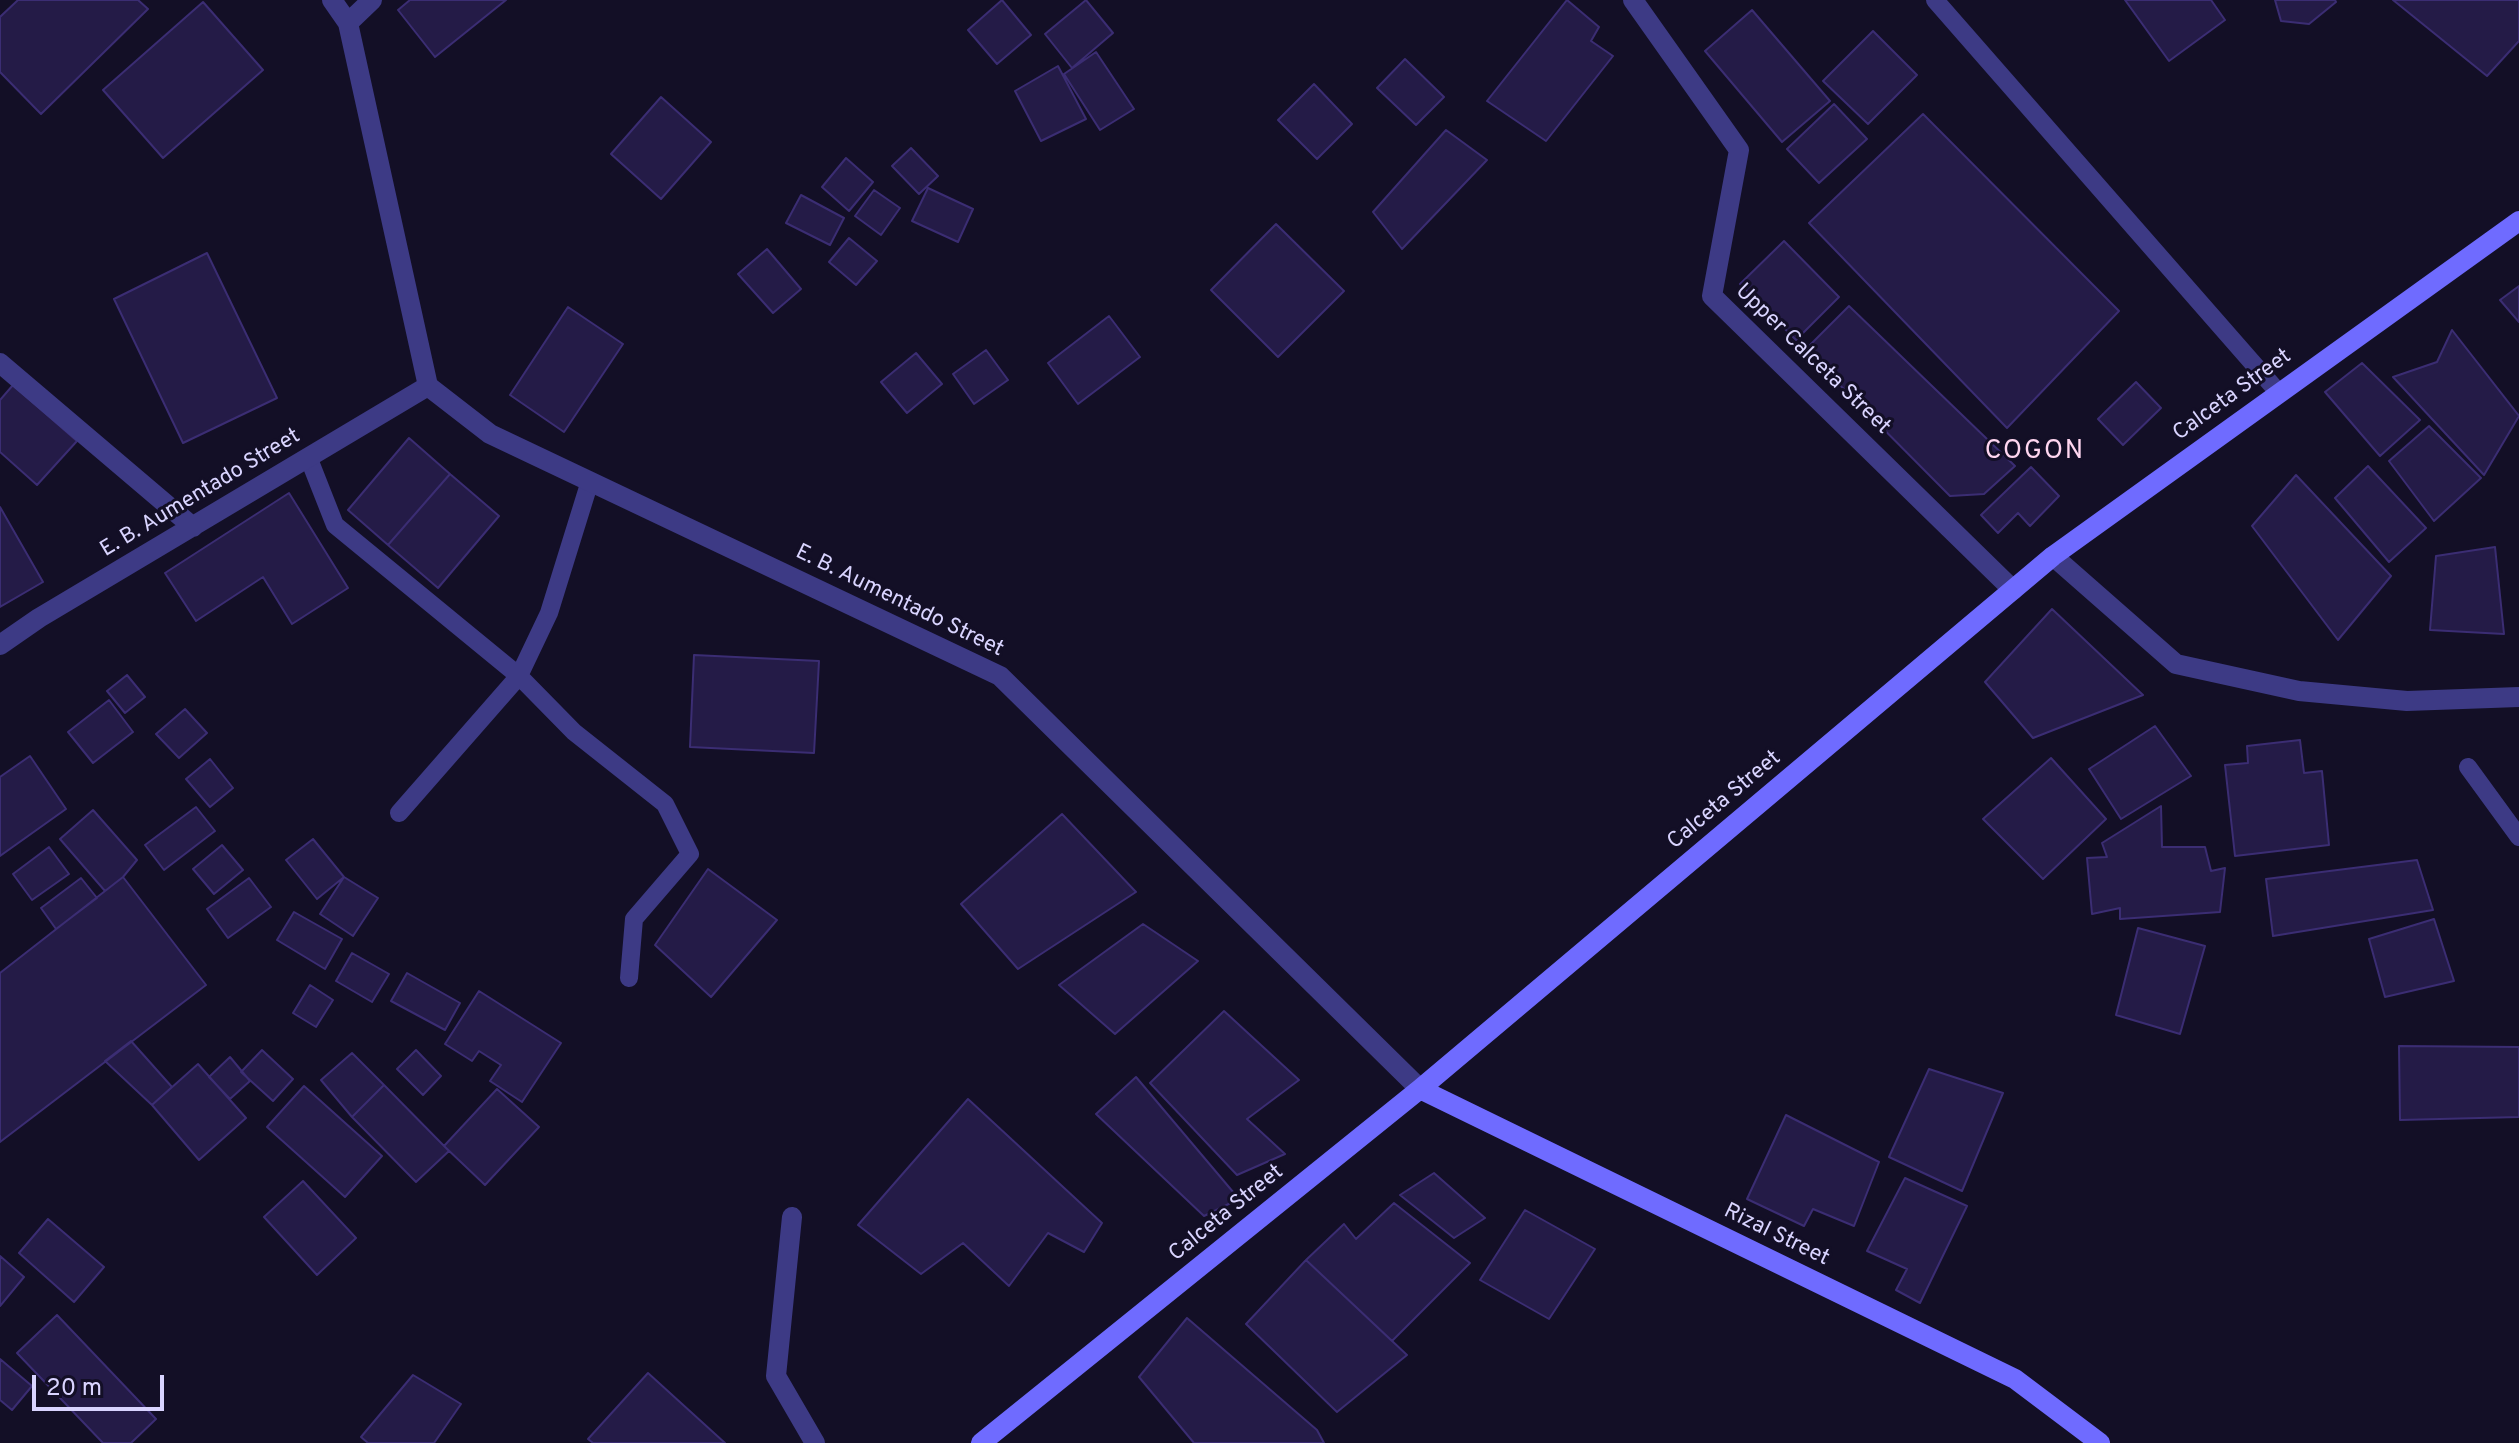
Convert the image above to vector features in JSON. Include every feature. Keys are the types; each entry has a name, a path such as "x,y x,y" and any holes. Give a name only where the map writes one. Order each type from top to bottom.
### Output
{"main road":[{"name":"Calceta Street","path":"981,1443 1420,1089 2053,556 2519,221"},
{"name":"Rizal Street","path":"1420,1089 2015,1379 2100,1443"}],"street":[{"path":"332,0 348,23 428,386"},
{"path":"348,23 372,0"},
{"name":"Upper Calceta Street","path":"1633,0 1739,150 1712,296 2013,590"},
{"path":"0,363 193,527"},
{"name":"E. B. Aumentado Street","path":"0,645 39,618 428,386 490,434 1000,676 1420,1089"},
{"path":"2053,556 2176,664 2299,691 2407,701 2519,697"},
{"path":"792,1217 776,1376 815,1443"}],"lane":[{"path":"1935,0 2279,393"},
{"path":"309,459 335,525 519,676 574,732 665,804 690,854 634,919 629,978"},
{"path":"399,813 519,676 549,613 590,481"},
{"path":"2468,767 2519,837"}],"building":[{"path":"18,0 138,0 148,9 41,114 0,72 0,17"},
{"path":"410,0 506,0 435,57 398,10"},
{"path":"1002,0 1031,35 997,64 968,30"},
{"path":"1086,0 1113,33 1072,68 1045,34"},
{"path":"1567,0 1599,27 1591,41 1613,56 1546,141 1487,101"},
{"path":"2125,0 2211,0 2225,20 2169,61"},
{"path":"2275,0 2336,2 2309,24 2281,21"},
{"path":"2393,0 2519,0 2519,41 2487,76"},
{"path":"203,2 263,70 163,158 103,90"},
{"path":"1752,10 1830,101 1782,142 1705,51"},
{"path":"1873,31 1917,75 1868,124 1823,81"},
{"path":"1096,52 1134,109 1100,130 1064,74"},
{"path":"1405,59 1444,97 1416,125 1377,88"},
{"path":"1058,66 1086,119 1041,141 1015,91"},
{"path":"1314,84 1352,124 1317,159 1278,120"},
{"path":"661,97 711,142 661,199 611,154"},
{"path":"1834,104 1867,139 1819,183 1787,149"},
{"path":"1923,114 2119,311 2007,428 1809,223"},
{"path":"1446,130 1487,160 1402,249 1373,212"},
{"path":"911,148 938,176 919,194 892,166"},
{"path":"846,158 873,182 849,211 822,187"},
{"path":"928,188 973,209 958,242 912,221"},
{"path":"874,190 900,208 881,235 855,216"},
{"path":"801,195 844,218 830,245 786,223"},
{"path":"1276,224 1344,291 1278,357 1211,290"},
{"path":"849,238 877,261 856,285 829,262"},
{"path":"1784,241 1839,297 1796,340 1740,284"},
{"path":"767,249 801,289 773,313 738,274"},
{"path":"207,253 277,398 183,443 114,299"},
{"path":"2519,286 2519,322 2500,300"},
{"path":"1849,306 2015,466 1984,494 1950,496 1805,350"},
{"path":"568,307 623,344 564,432 510,395"},
{"path":"1109,316 1140,357 1078,404 1048,363"},
{"path":"2452,330 2519,416 2484,475 2393,377 2437,362"},
{"path":"986,350 1008,380 974,404 953,374"},
{"path":"916,353 942,384 907,413 881,382"},
{"path":"2362,363 2420,420 2380,456 2325,392"},
{"path":"2136,382 2161,408 2123,445 2098,419"},
{"path":"13,385 77,441 37,485 0,452 0,400"},
{"path":"2429,426 2481,478 2434,521 2389,461"},
{"path":"409,438 450,474 388,545 348,510"},
{"path":"2368,466 2426,528 2389,562 2335,498"},
{"path":"2031,467 2059,496 2030,526 2018,513 1998,533 1981,515"},
{"path":"450,474 499,516 438,588 388,545"},
{"path":"2296,475 2391,576 2338,640 2252,526"},
{"path":"289,493 348,588 292,624 263,577 196,621 165,573"},
{"path":"0,507 43,582 0,607"},
{"path":"2495,547 2504,634 2430,630 2436,556"},
{"path":"2052,609 2143,695 2033,738 1985,682"},
{"path":"694,655 819,661 814,753 690,747"},
{"path":"127,675 145,697 125,713 107,691"},
{"path":"109,700 133,732 93,763 68,732"},
{"path":"185,709 207,733 179,758 156,734"},
{"path":"2155,726 2191,776 2121,819 2089,769"},
{"path":"2300,740 2304,773 2322,771 2329,845 2235,856 2225,765 2248,763 2247,746"},
{"path":"30,756 66,809 0,856 0,777"},
{"path":"2051,758 2106,819 2043,879 1983,819"},
{"path":"210,759 233,788 210,807 186,779"},
{"path":"2161,806 2162,847 2205,847 2211,871 2225,868 2220,912 2120,919 2120,908 2092,914 2087,858 2107,857 2102,843"},
{"path":"196,807 215,831 164,870 145,845"},
{"path":"93,810 137,860 123,877 105,891 60,839"},
{"path":"1062,814 1136,892 1018,969 961,904"},
{"path":"313,839 344,877 317,899 286,860"},
{"path":"222,845 243,870 214,894 193,869"},
{"path":"49,847 69,874 32,900 13,874"},
{"path":"2417,860 2433,910 2273,936 2266,879"},
{"path":"708,869 777,920 711,997 655,945"},
{"path":"123,877 206,985 0,1142 0,973"},
{"path":"344,877 378,898 353,936 320,914"},
{"path":"81,878 97,898 56,929 41,908"},
{"path":"249,878 271,907 228,938 207,909"},
{"path":"294,912 342,939 325,969 277,940"},
{"path":"2434,919 2454,981 2385,997 2369,939"},
{"path":"1143,924 1198,961 1115,1034 1059,985"},
{"path":"2138,928 2205,946 2180,1034 2116,1015"},
{"path":"352,953 389,974 372,1002 336,981"},
{"path":"407,973 460,1003 445,1030 391,1001"},
{"path":"310,985 333,1000 316,1027 293,1013"},
{"path":"479,991 561,1043 522,1102 490,1081 501,1065 479,1051 472,1061 445,1044"},
{"path":"1224,1011 1299,1080 1247,1119 1285,1154 1237,1175 1150,1083"},
{"path":"131,1041 172,1087 152,1105 105,1061"},
{"path":"2399,1046 2519,1047 2519,1117 2400,1120"},
{"path":"262,1050 293,1079 273,1101 241,1072"},
{"path":"416,1050 441,1076 423,1095 397,1069"},
{"path":"352,1053 384,1085 352,1117 321,1080"},
{"path":"230,1057 250,1081 230,1099 209,1077"},
{"path":"198,1064 246,1118 199,1160 152,1105"},
{"path":"1929,1069 2003,1093 1962,1191 1889,1157"},
{"path":"1136,1077 1239,1199 1204,1216 1096,1114"},
{"path":"384,1085 449,1151 416,1182 352,1117"},
{"path":"304,1086 382,1156 345,1197 267,1127"},
{"path":"497,1089 539,1127 485,1185 444,1146"},
{"path":"968,1099 1102,1223 1084,1252 1048,1233 1009,1286 963,1243 921,1274 858,1225"},
{"path":"1786,1115 1879,1162 1854,1226 1813,1209 1804,1226 1747,1199"},
{"path":"1434,1173 1485,1218 1454,1238 1400,1195"},
{"path":"1905,1178 1967,1206 1920,1303 1896,1290 1907,1269 1867,1251"},
{"path":"303,1181 356,1238 317,1275 264,1217"},
{"path":"1394,1203 1470,1263 1392,1341 1306,1260 1344,1224 1356,1239"},
{"path":"1525,1210 1595,1249 1549,1319 1480,1280"},
{"path":"48,1219 104,1267 74,1302 19,1253"},
{"path":"0,1256 24,1277 0,1306"},
{"path":"1306,1260 1407,1355 1337,1412 1246,1324"},
{"path":"57,1315 156,1419 131,1443 103,1443 17,1353"},
{"path":"1187,1318 1317,1430 1324,1443 1194,1443 1139,1377"},
{"path":"0,1359 32,1386 12,1410 0,1400"},
{"path":"648,1373 725,1443 593,1443 588,1439"},
{"path":"413,1375 461,1404 434,1443 368,1443 361,1437"}],"district":[{"name":"COGON","path":"2035,453"}]}
